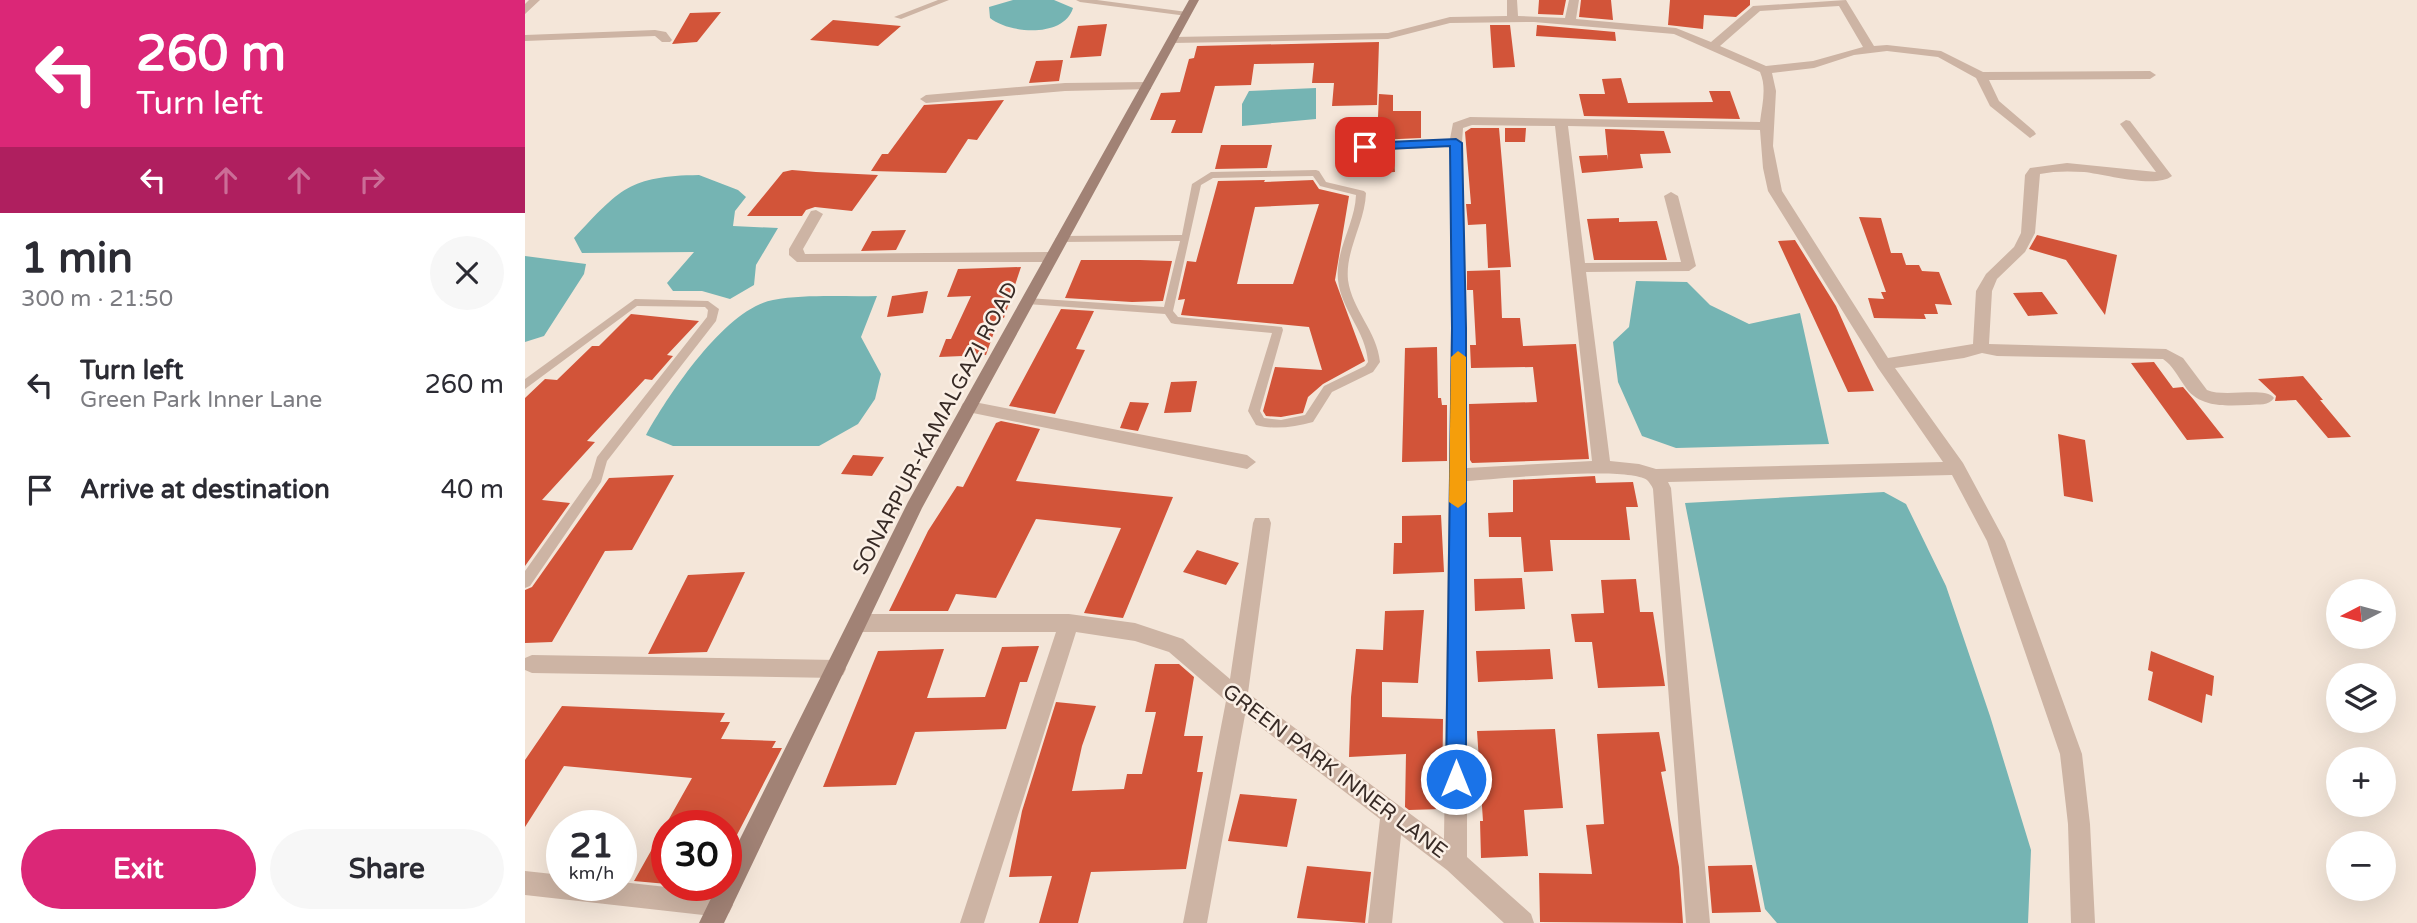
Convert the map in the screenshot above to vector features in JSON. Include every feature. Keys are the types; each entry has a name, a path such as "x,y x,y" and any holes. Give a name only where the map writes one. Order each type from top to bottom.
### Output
{"main road":[{"name":"SONARPUR-KAMALGAZI ROAD","path":"716,914 860,623 914,507 1190,7"}],"street":[{"path":"525,11 535,0"},
{"path":"1512,0 1513,19"},
{"path":"1570,21 1574,0"},
{"path":"1713,46 1757,8 1842,1 1870,49"},
{"path":"1173,40 1388,36 1450,20 1570,21 1666,29 1713,46 1765,70 1814,64 1870,49 1908,49 1941,54 1981,76 2150,75"},
{"path":"525,38 655,33 662,34 666,40"},
{"path":"1765,70 1770,79 1766,126 1769,174 1775,191 1884,364 1957,468 1996,541 2071,754 2079,824 2083,923"},
{"path":"1981,76 1994,103 2030,134"},
{"path":"926,99 1065,87 1147,86"},
{"path":"1342,148 1456,143 1457,126 1461,122 1766,126"},
{"path":"1561,122 1602,468"},
{"path":"1982,347 1984,290 1991,277 2020,249 2028,233 2032,175 2035,171 2071,167 2115,174 2165,176 2126,124"},
{"name":"GREEN PARK INNER LANE","path":"1455,862 1458,475 1456,143"},
{"path":"1578,268 1689,266 1671,196"},
{"path":"816,214 796,249 796,255 802,259 1051,257"},
{"path":"1884,364 1964,354 1982,347 1997,351 2166,354 2175,358 2196,390 2206,397 2266,398"},
{"path":"969,407 1247,462"},
{"path":"1458,475 1602,468 1643,471 1654,476 1957,468"},
{"path":"1654,476 1662,488 1698,923"},
{"path":"1195,923 1237,697 1262,523"},
{"name":"GREEN PARK INNER LANE","path":"860,623 1069,623 1135,632 1176,645 1237,697 1455,862"},
{"path":"972,923 1069,623"},
{"path":"529,668 837,669"},
{"path":"1380,923 1392,814"},
{"path":"1455,862 1522,923"},
{"path":"525,883 716,914"}],"lane":[{"path":"898,17 945,0"},
{"path":"1080,0 1190,7"},
{"path":"1027,301 1168,311 1175,320 1277,330 1254,411 1261,422 1281,424 1308,419 1328,389 1369,369 1374,362 1372,349 1343,279 1343,264 1361,193 1323,184 1319,175 1311,172 1211,175 1197,184 1168,311"},
{"path":"1060,239 1185,238"},
{"path":"525,385 635,302 708,304 714,309 712,318 601,460 597,479 525,582"}],"water":[{"path":"1013,0 1054,0 1073,8 1068,18 1048,29 1023,30 990,18 989,7"},
{"path":"1316,88 1316,119 1242,126 1242,104 1249,91"},
{"path":"699,175 738,190 746,197 735,211 733,226 778,228 756,265 754,285 730,299 702,291 673,291 667,283 694,252 582,253 574,238 627,188 656,178"},
{"path":"525,256 586,264 584,274 544,336 525,342"},
{"path":"1636,281 1687,282 1710,305 1749,324 1800,313 1829,444 1676,448 1642,436 1618,382 1613,342 1629,327"},
{"path":"877,296 861,337 881,374 875,399 858,424 819,446 673,446 646,435 683,377 700,356 736,319 755,306 773,300 799,297"},
{"path":"1884,492 1906,504 1946,586 1990,716 2031,850 2028,923 1777,923 1765,909 1685,503"}],"building":[{"path":"1539,0 1566,0 1563,15 1538,14"},
{"path":"1581,0 1611,0 1613,20 1579,17"},
{"path":"1670,0 1750,0 1750,5 1736,17 1704,15 1703,29 1668,25"},
{"path":"721,12 697,42 672,44 690,13"},
{"path":"833,20 901,26 878,46 810,40"},
{"path":"1107,24 1101,56 1070,58 1078,26"},
{"path":"1490,25 1510,25 1515,67 1493,68"},
{"path":"1537,25 1615,32 1616,41 1536,36"},
{"path":"1379,42 1377,105 1332,106 1334,83 1312,83 1314,63 1254,64 1251,85 1215,86 1202,133 1171,133 1176,120 1150,120 1161,93 1180,92 1189,59 1194,58 1197,46"},
{"path":"1063,60 1059,81 1029,83 1036,61"},
{"path":"1621,78 1628,103 1713,102 1709,91 1730,91 1740,119 1584,116 1579,94 1605,94 1602,79"},
{"path":"1379,94 1393,95 1393,111 1421,111 1421,138 1377,140"},
{"path":"1004,100 977,140 968,139 946,173 871,171 882,154 888,154 924,105"},
{"path":"1471,128 1499,128 1511,267 1488,268 1486,224 1468,225 1466,204 1471,204 1465,132"},
{"path":"1505,128 1526,128 1525,142 1505,142"},
{"path":"1605,129 1664,131 1671,153 1640,154 1643,168 1582,173 1579,156 1607,155 1608,160"},
{"path":"1221,145 1272,145 1267,168 1215,169"},
{"path":"1394,152 1395,172 1375,173 1376,153"},
{"path":"792,170 878,175 852,211 815,207 806,210 802,216 747,216 783,172"},
{"path":"1313,180 1319,189 1349,196 1335,280 1365,361 1323,384 1308,397 1303,413 1281,417 1266,416 1263,411 1275,367 1322,370 1309,327 1181,315 1185,299 1178,300 1187,261 1196,262 1218,181","holes":["1319,204 1293,284 1237,284 1255,207"]},
{"path":"1859,217 1881,218 1891,253 1902,253 1906,265 1919,265 1922,271 1939,272 1952,305 1935,304 1938,314 1924,314 1926,319 1874,318 1868,298 1884,299 1881,292 1886,292"},
{"path":"1619,218 1619,222 1657,221 1667,260 1594,260 1587,219"},
{"path":"906,230 896,250 861,251 872,231"},
{"path":"2037,235 2117,255 2105,315 2066,260 2029,249"},
{"path":"1795,240 1836,306 1874,391 1848,392 1778,241"},
{"path":"1081,260 1172,261 1163,301 1065,298"},
{"path":"1021,267 1004,318 999,318 986,355 939,357 946,339 951,339 971,296 947,297 958,269"},
{"path":"1500,270 1502,318 1520,318 1523,346 1576,344 1589,459 1472,463 1470,460 1469,404 1537,402 1533,367 1471,368 1470,345 1476,345 1473,290 1467,290 1467,271"},
{"path":"928,291 923,313 887,317 892,296"},
{"path":"2042,292 2058,314 2028,316 2013,293"},
{"path":"1061,309 1094,311 1076,349 1085,350 1055,414 1009,406"},
{"path":"631,314 699,321 667,355 673,356 652,380 645,379 587,441 595,442 542,500 570,503 525,566 525,398 545,379 557,380 592,346 599,346"},
{"path":"1437,347 1438,398 1441,398 1442,405 1447,405 1447,461 1402,462 1405,348"},
{"path":"2154,362 2173,388 2183,387 2224,438 2187,440 2131,363"},
{"path":"2303,376 2351,437 2328,438 2296,400 2275,401 2276,396 2258,379"},
{"path":"1197,381 1191,412 1164,413 1171,382"},
{"path":"1130,402 1149,403 1138,431 1120,428"},
{"path":"1001,421 1040,429 1016,481 1173,497 1123,618 1084,613 1121,528 1036,519 996,598 956,594 948,611 889,611 928,531 957,486 963,487 996,423"},
{"path":"2058,434 2085,440 2093,502 2064,496"},
{"path":"853,455 884,457 872,476 841,474"},
{"path":"674,475 632,550 605,551 552,642 525,643 525,590 532,587 609,478"},
{"path":"1595,476 1596,483 1633,482 1638,507 1626,507 1630,540 1550,540 1553,571 1524,572 1521,537 1489,537 1488,513 1513,512 1513,480"},
{"path":"1441,515 1444,572 1393,574 1394,543 1402,543 1402,516"},
{"path":"1197,550 1239,563 1226,585 1183,572"},
{"path":"745,572 707,652 648,654 688,575"},
{"path":"1522,578 1525,609 1475,611 1474,579"},
{"path":"1636,579 1640,612 1653,612 1665,686 1598,688 1592,642 1575,642 1571,614 1604,613 1601,580"},
{"path":"1424,610 1418,683 1382,682 1382,717 1443,719 1442,809 1409,810 1405,807 1406,754 1349,757 1351,697 1356,649 1383,650 1385,611"},
{"path":"1039,646 1027,682 1020,682 1006,729 915,732 896,785 823,787 878,651 944,649 927,698 985,697 1002,647"},
{"path":"1550,649 1553,679 1478,682 1476,651"},
{"path":"2151,651 2214,676 2212,696 2206,694 2202,723 2148,700 2153,672 2148,670"},
{"path":"1155,664 1179,664 1194,677 1184,736 1203,736 1197,772 1203,772 1186,869 1091,872 1078,923 1039,923 1052,876 1009,877 1022,811 1056,702 1096,706 1082,746 1072,791 1124,789 1127,774 1142,774 1156,712 1145,712"},
{"path":"562,706 725,713 720,722 730,722 721,739 776,741 772,748 782,748 742,825 742,810 674,810 692,778 564,766 525,827 525,760"},
{"path":"1555,729 1563,808 1524,810 1528,856 1481,858 1480,821 1483,821 1477,731"},
{"path":"1659,732 1666,771 1661,772 1679,867 1683,923 1540,922 1539,873 1592,874 1586,825 1604,824 1597,734"},
{"path":"1240,794 1297,799 1287,847 1228,841"},
{"path":"651,851 651,883 637,881 637,876"},
{"path":"1752,865 1761,912 1712,913 1708,866"},
{"path":"1307,866 1371,872 1365,923 1297,918"}],"slow traffic":[{"path":"1458,357 1458,502"}],"route":[{"path":"1365,147 1456,143 1459,328 1456,779"}]}
